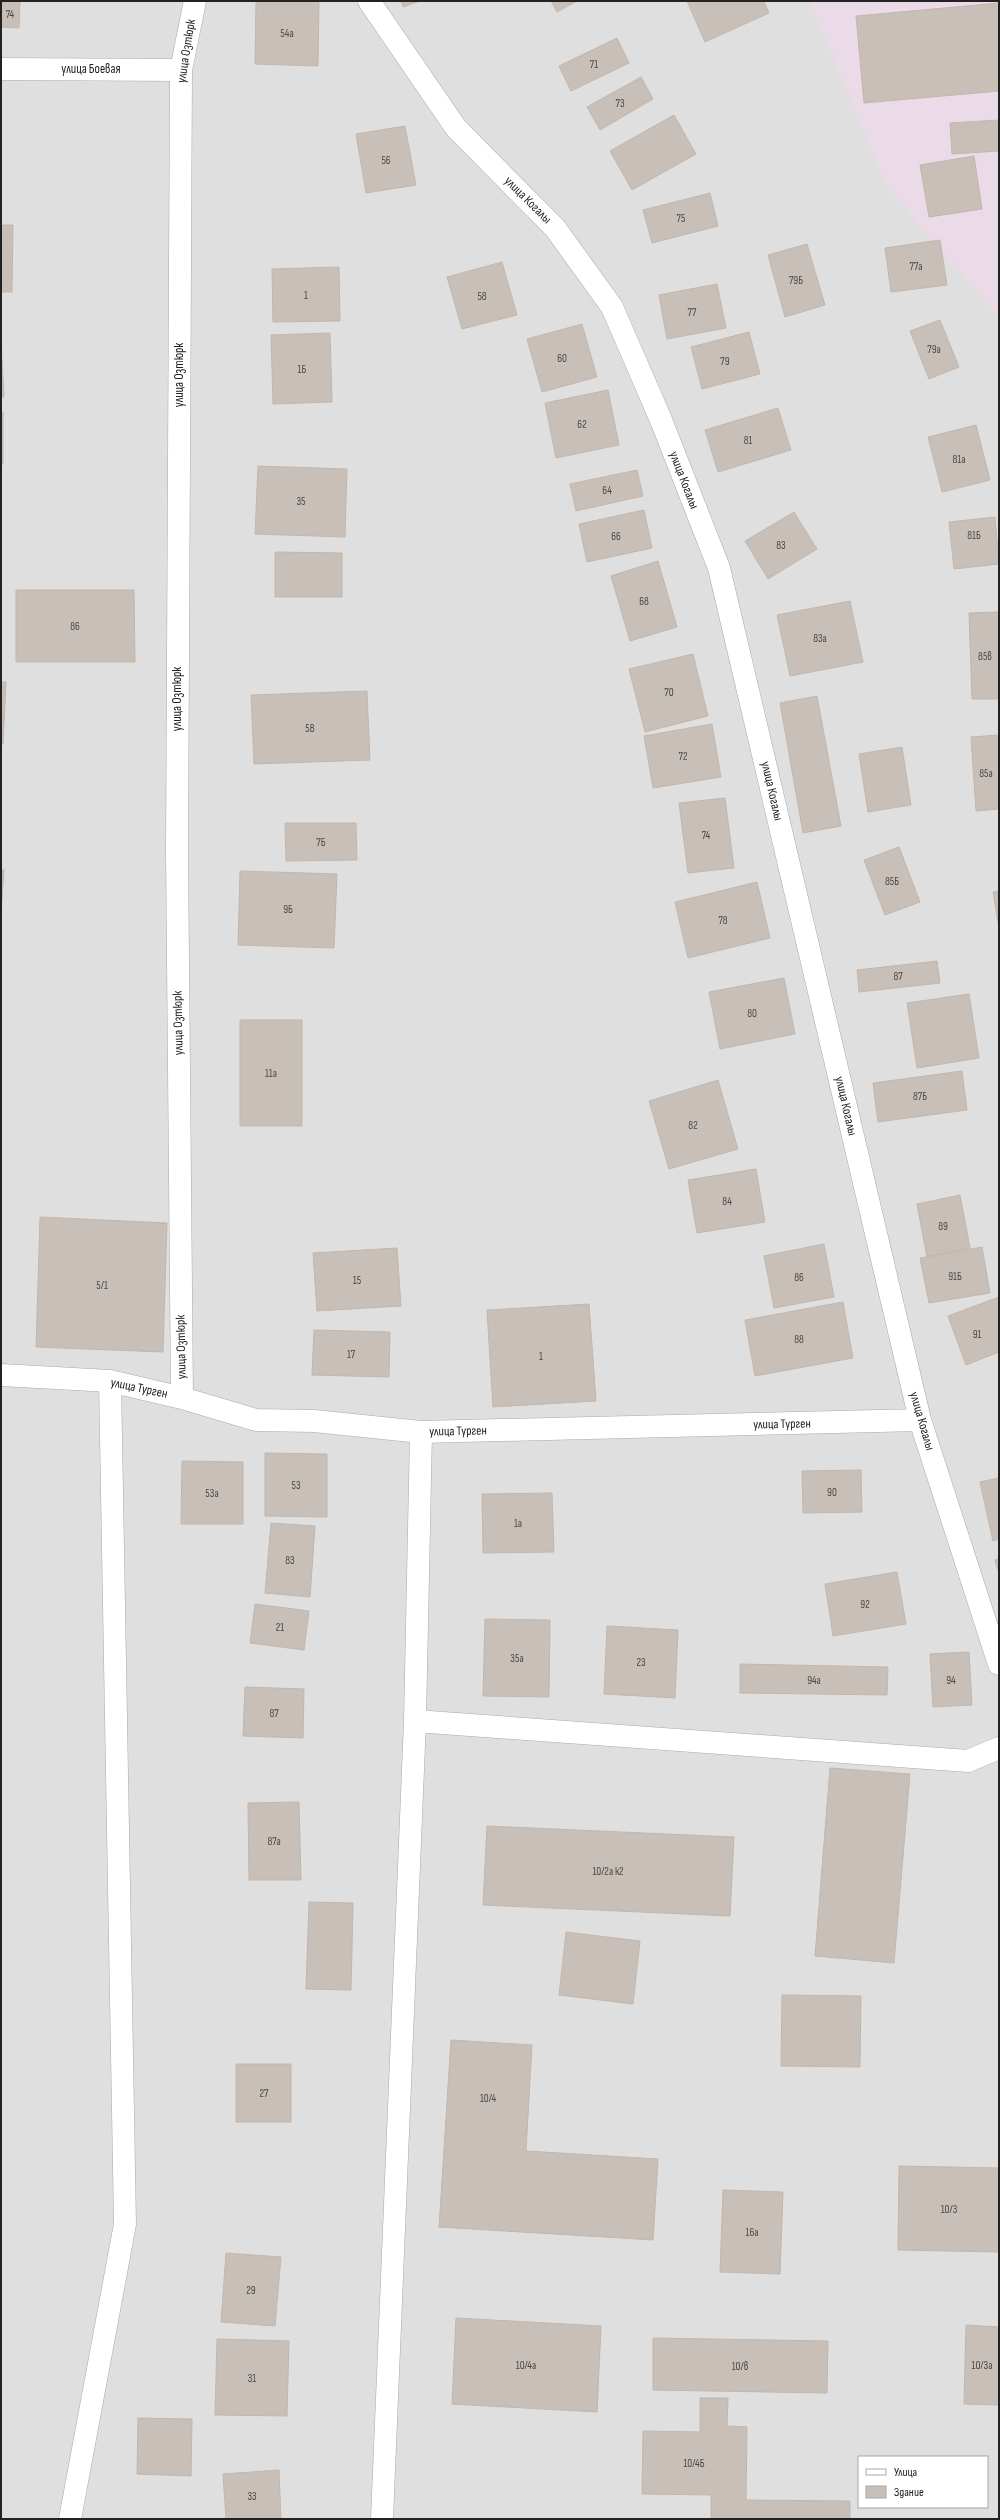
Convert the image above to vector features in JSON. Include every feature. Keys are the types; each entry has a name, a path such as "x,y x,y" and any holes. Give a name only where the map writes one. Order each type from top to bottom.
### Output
{"street":[{"name":"улица Озтюрк","path":"182,1398 177,859 181,70 195,1"},
{"name":"улица Когалы","path":"369,1 456,128 555,228 612,307 662,420 719,568 920,1420 999,1664"},
{"name":"улица Боевая","path":"1,69 181,70"},
{"name":"улица Турген","path":"1,1375 110,1381 182,1398 256,1420 314,1421 421,1432 920,1420"},
{"path":"70,2519 125,2224 110,1381"},
{"path":"382,2519 415,1721 421,1432"},
{"path":"415,1721 968,1761 999,1748"}],"shaded area":[{"path":"1,1 999,1 999,2519 1,2519"},
{"path":"810,1 999,1 999,317 887,187"}],"building":[{"path":"1,1 20,1 19,28 1,27"},
{"path":"256,1 319,1 318,66 255,64"},
{"path":"401,1 420,1 403,7"},
{"path":"551,1 577,1 557,12"},
{"path":"687,1 764,1 769,13 705,42"},
{"path":"999,3 999,91 864,103 856,16"},
{"path":"617,38 629,63 571,91 559,66"},
{"path":"641,77 653,99 600,130 587,107"},
{"path":"674,115 696,154 632,190 610,151"},
{"path":"999,120 999,151 952,154 950,123"},
{"path":"405,126 416,185 366,193 356,134"},
{"path":"974,156 982,209 929,217 920,165"},
{"path":"710,193 718,226 652,243 643,210"},
{"path":"1,225 13,225 12,292 1,292"},
{"path":"940,240 947,285 891,292 885,248"},
{"path":"807,244 825,305 785,317 768,255"},
{"path":"502,262 517,315 462,329 447,277"},
{"path":"339,267 340,321 273,322 272,269"},
{"path":"717,284 726,328 667,339 659,295"},
{"path":"940,320 959,367 929,379 910,331"},
{"path":"582,324 597,377 542,392 527,339"},
{"path":"749,332 760,374 702,389 691,347"},
{"path":"330,333 332,402 273,404 271,335"},
{"path":"1,342 4,397 1,397"},
{"path":"608,390 619,445 556,458 545,403"},
{"path":"778,408 791,450 718,472 705,430"},
{"path":"1,412 3,412 3,464 1,464"},
{"path":"976,425 990,480 942,492 928,437"},
{"path":"258,466 347,469 345,537 255,534"},
{"path":"637,470 643,496 576,511 570,484"},
{"path":"644,510 652,548 587,562 579,524"},
{"path":"794,512 817,549 768,579 745,541"},
{"path":"995,517 999,564 954,569 949,522"},
{"path":"275,552 342,553 342,597 275,597"},
{"path":"658,561 677,627 630,641 611,576"},
{"path":"16,590 134,590 135,662 16,662"},
{"path":"850,601 863,662 790,676 777,615"},
{"path":"999,612 999,699 972,699 969,613"},
{"path":"693,654 708,716 645,732 629,669"},
{"path":"1,682 6,682 3,744 1,743"},
{"path":"367,691 370,760 254,764 251,695"},
{"path":"817,696 841,826 803,833 780,703"},
{"path":"712,724 721,777 653,788 644,736"},
{"path":"999,735 999,809 976,811 971,737"},
{"path":"902,747 911,805 868,812 859,754"},
{"path":"725,798 734,868 688,873 679,803"},
{"path":"285,823 356,823 357,860 286,861"},
{"path":"899,847 920,902 885,915 864,860"},
{"path":"1,870 4,870 1,912"},
{"path":"240,871 337,874 334,948 238,945"},
{"path":"757,882 770,938 688,958 675,902"},
{"path":"999,891 999,928 993,892"},
{"path":"937,961 940,983 859,992 857,970"},
{"path":"784,978 795,1034 720,1049 709,992"},
{"path":"969,994 979,1058 917,1068 907,1003"},
{"path":"240,1020 302,1020 302,1126 240,1126"},
{"path":"962,1071 967,1110 878,1122 873,1083"},
{"path":"718,1080 738,1149 669,1169 649,1101"},
{"path":"756,1169 765,1222 697,1233 688,1180"},
{"path":"960,1195 970,1248 927,1257 917,1204"},
{"path":"40,1217 167,1223 163,1352 36,1347"},
{"path":"824,1244 834,1297 774,1308 764,1256"},
{"path":"982,1247 990,1293 929,1303 920,1258"},
{"path":"397,1248 401,1306 317,1311 313,1253"},
{"path":"999,1297 999,1352 966,1365 948,1316"},
{"path":"843,1302 853,1358 755,1376 745,1320"},
{"path":"589,1304 596,1401 493,1407 487,1310"},
{"path":"314,1330 390,1332 389,1377 312,1375"},
{"path":"265,1453 327,1454 327,1517 265,1516"},
{"path":"182,1461 243,1462 243,1524 181,1524"},
{"path":"861,1470 862,1512 803,1513 802,1471"},
{"path":"999,1478 999,1539 993,1541 980,1482"},
{"path":"552,1493 554,1552 483,1553 482,1494"},
{"path":"271,1523 315,1526 310,1597 265,1593"},
{"path":"999,1559 999,1573 995,1560"},
{"path":"897,1572 906,1624 833,1636 825,1584"},
{"path":"255,1604 309,1611 304,1650 250,1643"},
{"path":"485,1619 550,1620 549,1697 483,1696"},
{"path":"607,1626 678,1630 675,1698 604,1694"},
{"path":"969,1652 972,1705 933,1707 930,1654"},
{"path":"740,1664 888,1667 887,1695 740,1693"},
{"path":"245,1687 304,1689 303,1738 243,1736"},
{"path":"830,1768 910,1774 894,1963 815,1956"},
{"path":"299,1802 301,1880 249,1880 248,1803"},
{"path":"487,1826 734,1837 730,1916 483,1905"},
{"path":"309,1902 353,1903 351,1990 306,1989"},
{"path":"566,1932 640,1941 633,2004 559,1995"},
{"path":"782,1995 861,1996 860,2067 781,2066"},
{"path":"451,2040 532,2045 526,2151 658,2159 653,2240 439,2227"},
{"path":"236,2064 291,2064 291,2122 236,2122"},
{"path":"899,2166 999,2168 999,2252 898,2250"},
{"path":"723,2190 783,2192 780,2274 720,2272"},
{"path":"226,2253 281,2257 275,2326 221,2322"},
{"path":"456,2318 601,2326 597,2412 452,2404"},
{"path":"966,2325 999,2327 999,2405 964,2404"},
{"path":"653,2338 828,2341 827,2393 653,2390"},
{"path":"217,2339 289,2341 287,2416 215,2415"},
{"path":"700,2398 728,2398 727,2426 747,2427 746,2500 850,2501 850,2519 711,2519 711,2495 642,2494 643,2431 700,2432"},
{"path":"138,2418 192,2419 191,2476 137,2474"},
{"path":"279,2470 281,2519 226,2519 223,2474"}]}
